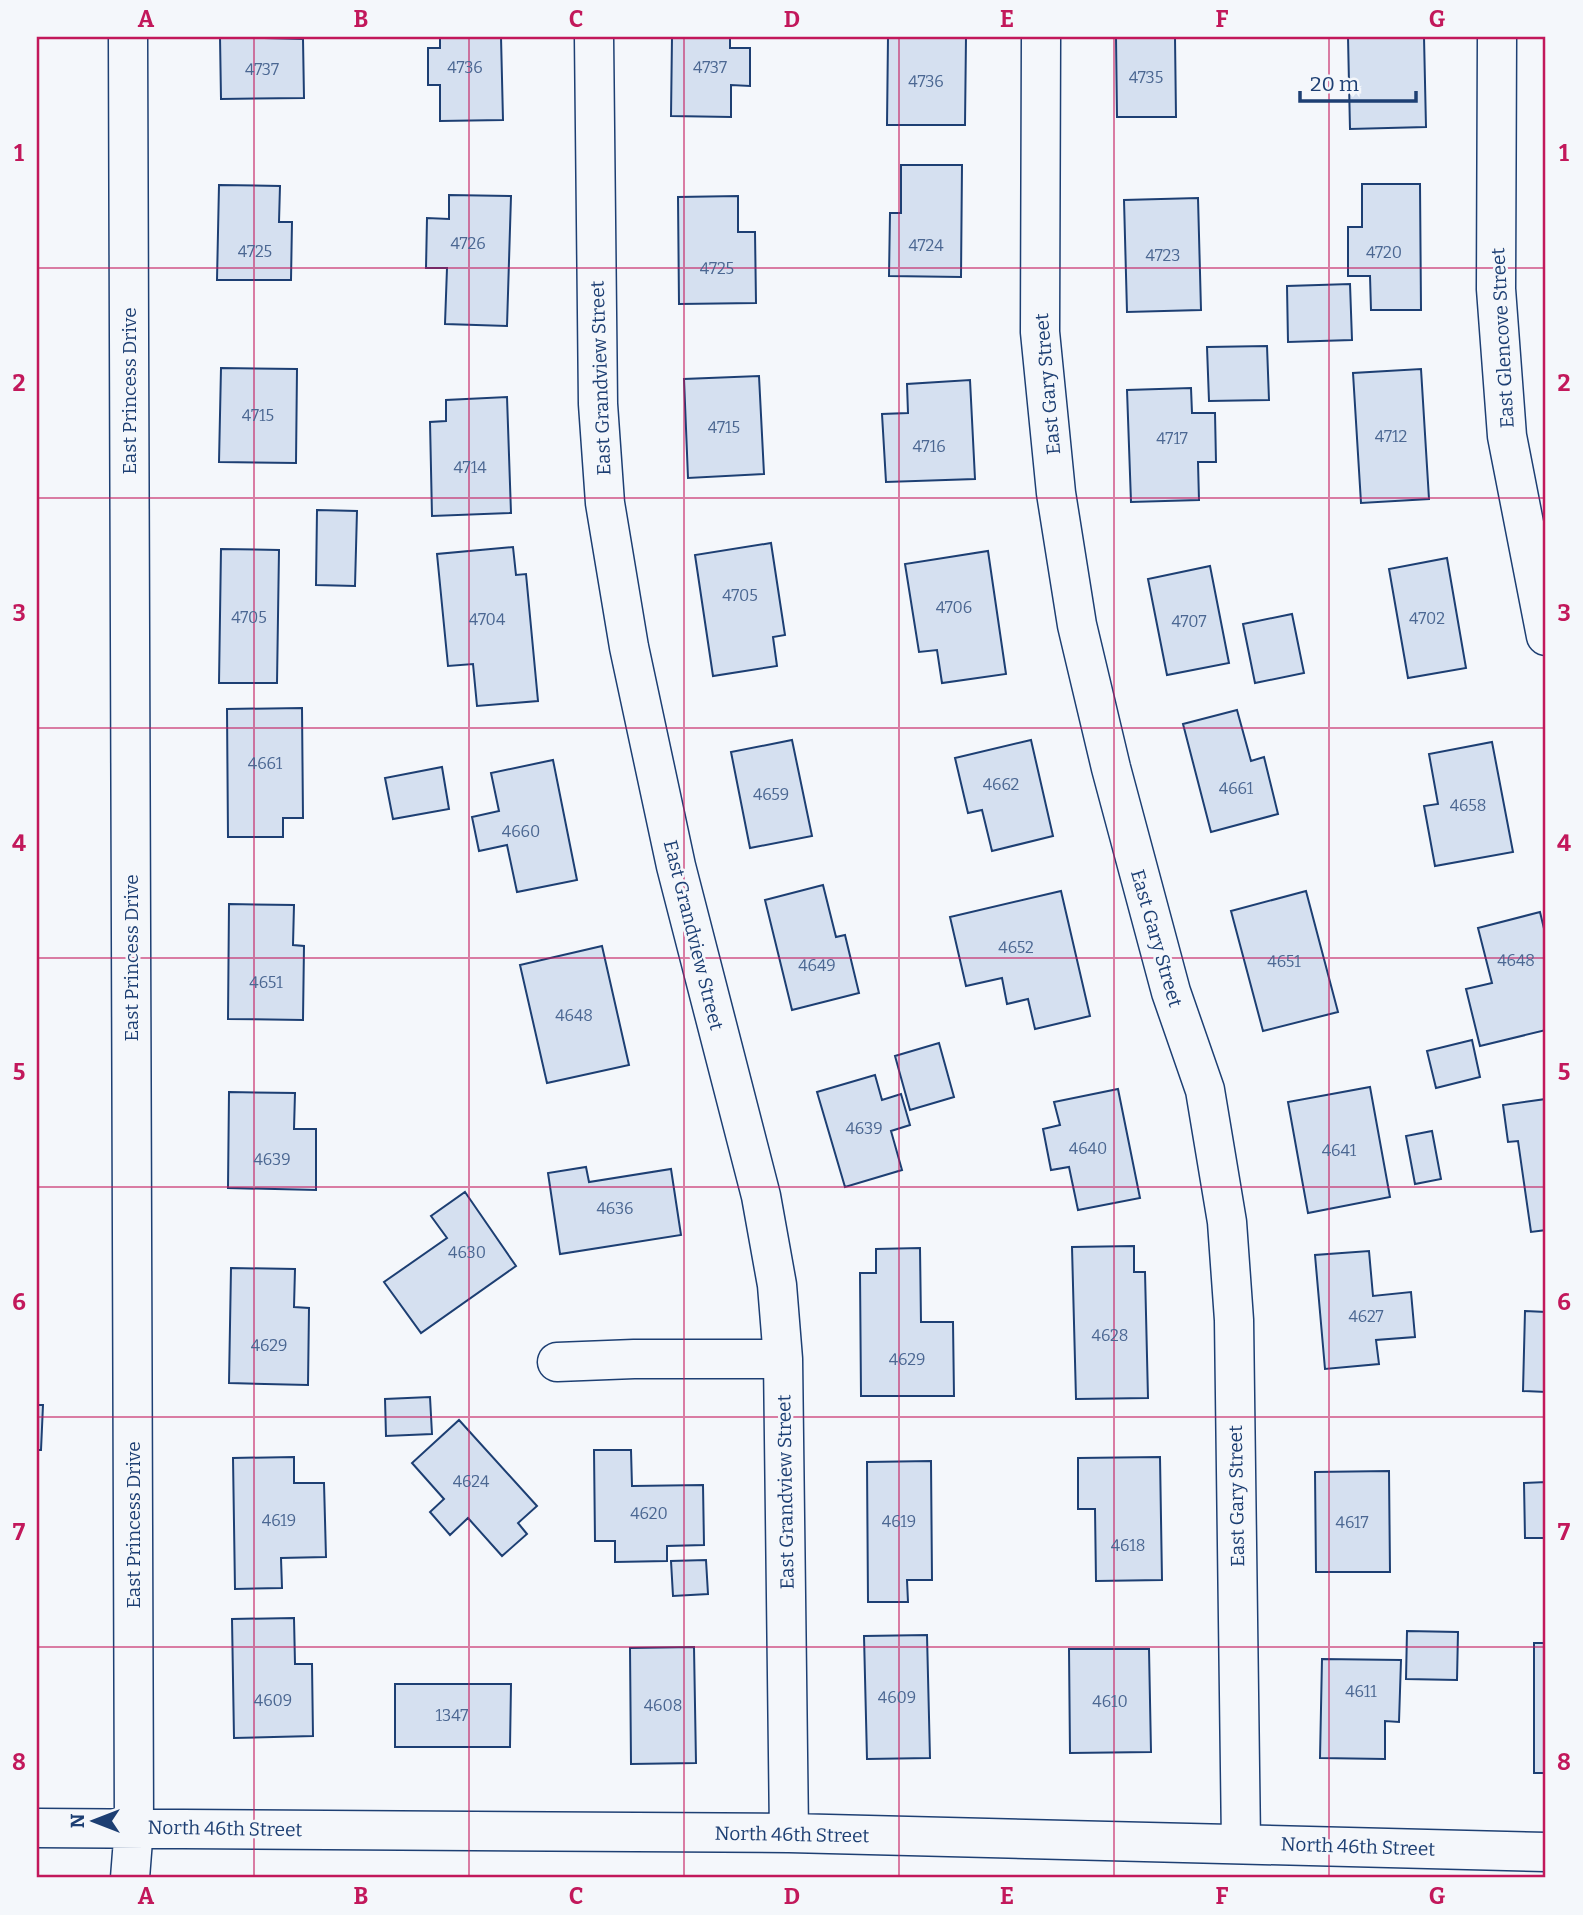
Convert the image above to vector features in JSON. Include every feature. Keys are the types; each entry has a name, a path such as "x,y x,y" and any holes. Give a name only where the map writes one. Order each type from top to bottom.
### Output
{"street":[{"name":"East Princess Drive","path":"128,37 134,1827 130,1878"},
{"name":"East Grandview Street","path":"594,37 598,404 605,503 629,647 676,866 761,1196 777,1285 783,1359 789,1833"},
{"name":"East Gary Street","path":"1041,37 1040,332 1056,493 1077,625 1111,768 1171,992 1205,1090 1227,1222 1234,1320 1241,1843"},
{"name":"East Glencove Street","path":"1497,37 1496,289 1507,436 1546,636"},
{"path":"557,1362 783,1359"},
{"name":"North 46th Street","path":"37,1828 789,1833 1546,1852"}],"building":[{"path":"220,37 303,39 304,98 221,99"},
{"path":"440,37 501,37 503,120 440,121 440,85 428,85 428,48 440,48"},
{"path":"672,37 730,37 730,48 750,48 750,86 731,85 731,117 671,116"},
{"path":"888,37 966,37 965,125 887,125"},
{"path":"1116,37 1175,37 1176,117 1117,117"},
{"path":"1348,37 1424,37 1426,127 1350,129"},
{"path":"901,165 962,165 961,277 889,276 890,213 901,213"},
{"path":"1362,184 1420,184 1421,310 1371,310 1370,276 1348,276 1348,227 1362,227"},
{"path":"219,185 280,186 279,222 292,222 291,280 217,280"},
{"path":"449,195 511,196 507,326 445,324 447,268 426,268 427,218 449,219"},
{"path":"738,196 738,232 755,232 756,303 679,304 678,197"},
{"path":"1198,198 1201,310 1127,312 1124,200"},
{"path":"1350,284 1352,340 1288,342 1287,286"},
{"path":"1267,346 1269,400 1209,401 1207,347"},
{"path":"221,368 297,369 296,463 219,462"},
{"path":"1421,369 1429,499 1361,503 1353,373"},
{"path":"759,376 764,474 688,478 684,379"},
{"path":"970,380 975,479 886,482 882,414 908,413 907,384"},
{"path":"1191,388 1192,413 1215,413 1216,462 1198,462 1199,500 1131,502 1127,390"},
{"path":"507,397 511,513 432,516 430,422 446,421 446,400"},
{"path":"317,510 357,511 355,586 316,585"},
{"path":"771,543 785,635 773,637 777,666 713,676 695,555"},
{"path":"513,547 516,575 526,574 538,701 477,706 473,664 448,666 437,554"},
{"path":"221,549 279,550 277,683 219,683"},
{"path":"988,551 1006,674 942,683 937,650 919,652 905,564"},
{"path":"1447,558 1466,668 1408,678 1389,569"},
{"path":"1210,566 1229,663 1167,675 1148,579"},
{"path":"1292,614 1304,673 1255,683 1243,624"},
{"path":"302,708 303,818 283,818 283,837 228,837 227,709"},
{"path":"1237,710 1251,761 1264,757 1278,814 1211,832 1183,724"},
{"path":"792,740 812,836 750,848 731,752"},
{"path":"1031,740 1053,836 992,851 982,810 968,813 955,758"},
{"path":"1492,742 1513,852 1435,866 1424,806 1438,804 1429,754"},
{"path":"553,760 577,880 517,892 507,845 479,851 472,817 499,811 491,773"},
{"path":"442,767 449,809 393,819 385,778"},
{"path":"823,885 836,937 845,935 859,993 792,1010 765,900"},
{"path":"1061,891 1090,1016 1035,1029 1028,999 1007,1004 1002,978 966,986 950,917"},
{"path":"1306,891 1338,1012 1263,1031 1231,911"},
{"path":"229,904 294,905 293,945 304,946 303,1020 228,1019"},
{"path":"1540,912 1546,937 1546,1030 1480,1046 1466,989 1492,983 1478,928"},
{"path":"602,946 629,1065 547,1083 520,965"},
{"path":"1472,1040 1480,1077 1436,1088 1427,1051"},
{"path":"939,1043 954,1097 910,1110 895,1056"},
{"path":"875,1075 882,1100 901,1094 910,1125 891,1131 902,1170 845,1187 817,1092"},
{"path":"1370,1087 1390,1197 1308,1213 1288,1102"},
{"path":"1118,1089 1140,1198 1078,1210 1069,1167 1051,1170 1043,1129 1060,1125 1054,1102"},
{"path":"229,1092 295,1093 294,1129 316,1129 316,1190 228,1188"},
{"path":"1546,1099 1546,1230 1531,1232 1518,1141 1508,1142 1503,1105"},
{"path":"1432,1131 1441,1179 1415,1184 1406,1136"},
{"path":"586,1167 589,1182 671,1169 681,1235 560,1254 548,1173"},
{"path":"465,1192 516,1266 421,1333 384,1282 447,1238 431,1216"},
{"path":"1134,1246 1134,1272 1145,1272 1148,1398 1076,1399 1072,1247"},
{"path":"920,1248 921,1322 953,1322 954,1396 861,1396 860,1273 876,1273 876,1249"},
{"path":"1369,1251 1373,1296 1411,1292 1415,1337 1376,1340 1379,1364 1325,1369 1315,1255"},
{"path":"231,1268 295,1269 294,1307 309,1308 308,1385 229,1383"},
{"path":"1525,1311 1546,1312 1546,1392 1523,1391"},
{"path":"430,1397 432,1434 386,1436 385,1399"},
{"path":"37,1405 43,1405 41,1450 37,1450"},
{"path":"459,1420 537,1506 518,1523 527,1534 502,1556 468,1518 450,1535 430,1512 444,1499 412,1463"},
{"path":"594,1450 631,1450 632,1486 703,1485 704,1545 667,1546 667,1561 615,1562 615,1541 595,1541"},
{"path":"294,1457 294,1483 324,1483 326,1557 281,1558 282,1588 235,1589 233,1458"},
{"path":"1160,1457 1162,1580 1096,1581 1095,1509 1078,1509 1078,1458"},
{"path":"931,1461 932,1580 907,1580 908,1602 868,1602 867,1462"},
{"path":"1389,1471 1390,1572 1316,1572 1315,1472"},
{"path":"1546,1482 1546,1538 1525,1538 1524,1483"},
{"path":"706,1560 708,1594 673,1596 671,1561"},
{"path":"294,1618 295,1664 312,1664 313,1736 234,1738 232,1619"},
{"path":"1407,1631 1458,1632 1457,1680 1406,1679"},
{"path":"927,1635 930,1758 867,1759 864,1636"},
{"path":"1534,1643 1546,1643 1546,1773 1534,1773"},
{"path":"694,1647 696,1763 631,1764 630,1648"},
{"path":"1069,1649 1149,1649 1151,1752 1070,1753"},
{"path":"1322,1659 1401,1660 1399,1722 1385,1721 1385,1759 1320,1758"},
{"path":"395,1684 511,1684 510,1747 395,1747"}]}
